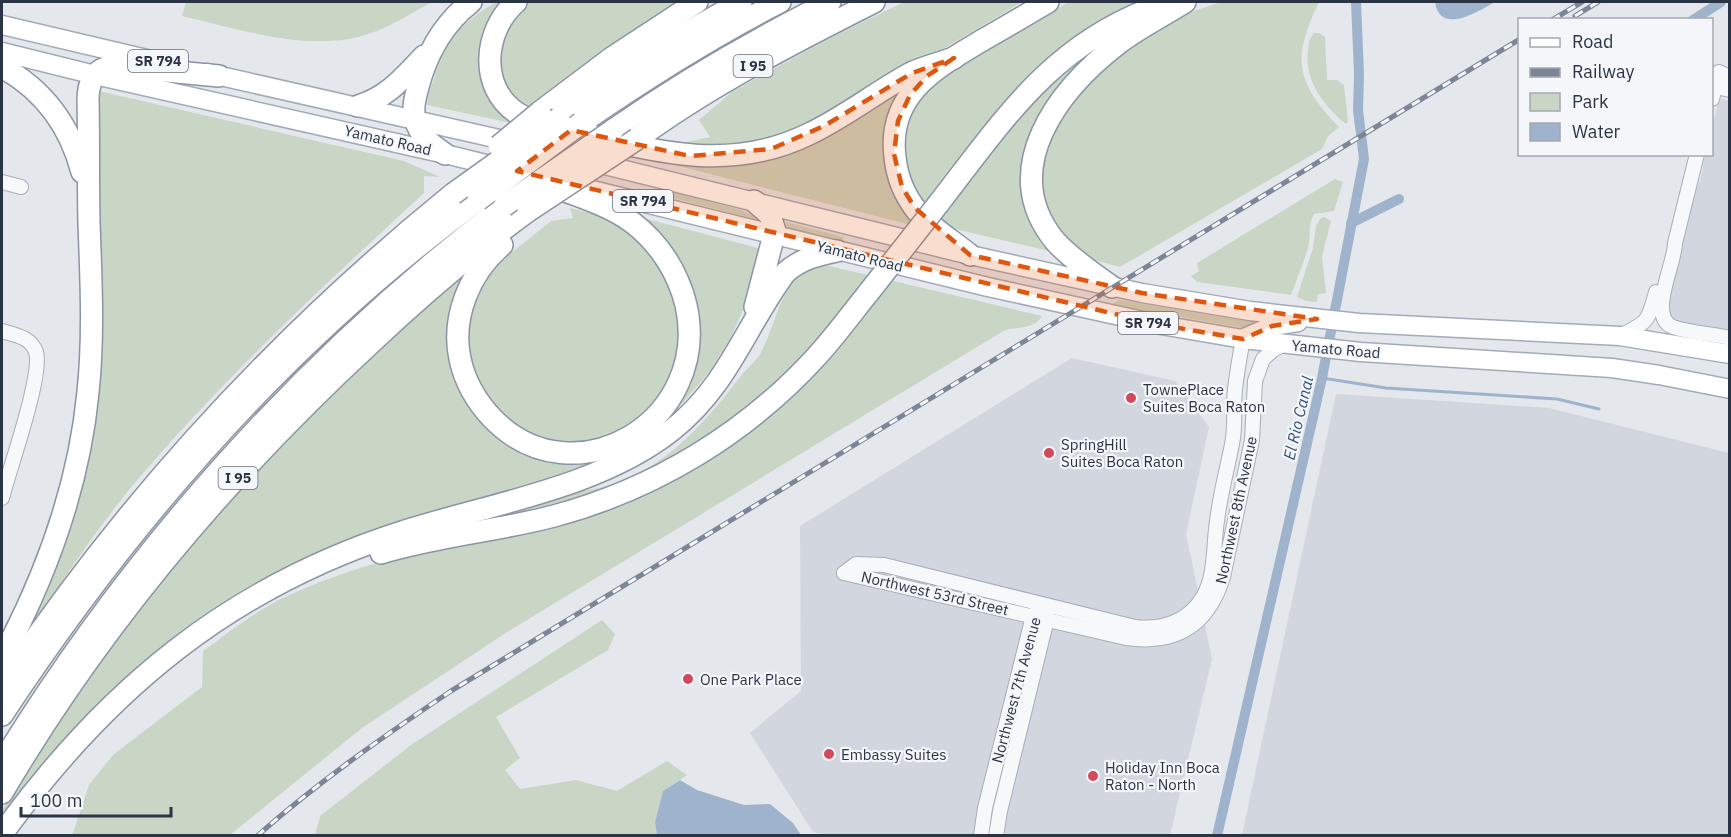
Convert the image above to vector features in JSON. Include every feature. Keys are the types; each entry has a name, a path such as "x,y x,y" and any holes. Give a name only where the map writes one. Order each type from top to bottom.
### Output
{"highway":[{"path":"358,106 375,100 393,89 431,49 445,28 471,2"},
{"path":"516,2 503,14 495,28 490,56 496,87 511,108 525,117 544,124 675,154 706,157 731,156 783,145 824,126 912,73 954,58"},
{"path":"2,687 82,573 145,494 252,376 375,259 550,115 613,57 697,2"},
{"path":"550,115 592,93 741,2"},
{"path":"2,716 63,625 176,481 275,375 355,299 439,229 581,123 710,40 780,2"},
{"path":"2,763 53,684 164,536 231,458 294,391 347,340 422,273 504,207 613,130 727,57 830,2"},
{"name":"I 95","path":"2,793 47,722 110,633 178,546 281,431 359,354 432,288 637,139 684,107 746,70 874,2"},
{"path":"970,255 925,219 902,187 894,154 898,121 910,95 927,76 1048,2"},
{"path":"207,627 247,610 306,579 345,564 404,546 517,524 572,511 607,499 656,478 722,440 770,402 817,356 1016,104 1061,60 1117,23 1174,2"},
{"path":"1112,287 1061,248 1044,225 1036,209 1032,192 1031,169 1034,154 1050,117 1091,67 1131,34 1185,2"},
{"path":"431,49 415,98 415,119 426,139 445,154"},
{"path":"2,658 50,556 80,449 91,353 88,95 91,81 94,75 103,68 119,66 219,76"},
{"path":"2,67 21,78 40,95 61,120 77,154 89,205"},
{"path":"512,170 609,209 630,221 661,251 683,292 688,315 689,341 686,362 677,387 662,410 649,423 626,439 606,447 586,451 562,451 520,440 502,428 485,410 472,392 463,371 458,347 458,329 464,302 472,283 483,264 534,213"},
{"path":"745,339 774,235 770,215 754,201"},
{"path":"2,834 45,776 94,721 135,682 207,627 268,589 343,554 403,532 577,480 634,456 672,430 696,408 724,374 785,273 809,258 837,251"}],"main road":[{"name":"Yamato Road","path":"2,25 415,119 970,255 1112,287 1208,304 1317,319 1620,336 1730,354"},
{"name":"Yamato Road","path":"2,52 445,154 1078,308 1161,325 1243,339 1361,352 1592,366 1659,375 1730,389"},
{"path":"1243,339 1272,326 1317,319"}],"street":[{"path":"1713,93 1724,74"},
{"path":"1713,93 1730,90"},
{"path":"1697,156 1675,243 1675,254 1661,303 1663,318 1674,327 1730,338"},
{"path":"2,182 21,187"},
{"path":"1620,336 1644,324 1647,320 1667,252 1675,243"},
{"path":"2,332 26,339 36,351 37,361 35,383 6,464 2,498"},
{"name":"Northwest 8th Avenue","path":"1201,610 1212,573 1217,521 1232,444 1235,389 1243,339"},
{"name":"Northwest 8th Avenue","path":"1201,610 1217,596 1223,577 1252,440 1254,392 1259,368 1263,359 1284,344"},
{"name":"Northwest 53rd Street","path":"856,564 884,565 1146,628 1173,624 1201,610 1189,627 1178,633 1154,640 1126,638 844,573 856,564"},
{"name":"Northwest 7th Avenue","path":"981,836 1033,616 1043,604"},
{"name":"Northwest 7th Avenue","path":"996,836 1000,811 1047,619 1043,604"}],"highlighted area":[{"path":"954,58 927,76 910,95 898,121 894,154 902,187 915,208 970,255 1142,293 1317,319 1272,326 1243,339 1161,325 517,171 571,130 690,156 771,149 824,126 912,73"}],"shaded area":[{"path":"1722,99 1729,101 1729,332 1671,320 1667,300 1697,186 1700,182 1705,156 1713,156 1713,124 1718,103"},
{"path":"1072,358 1175,381 1209,427 1186,534 1212,659 1170,835 831,836 813,832 750,733 801,691 800,526"},
{"path":"1336,394 1549,408 1729,453 1729,835 1242,835"}],"green space":[{"path":"186,2 432,2 374,32 327,41 302,41 254,33 182,16"},
{"path":"497,2 507,2 485,40 516,124 427,105 438,66 450,43 474,16"},
{"path":"527,2 676,2 533,106 514,96 506,86 496,47 518,7"},
{"path":"904,2 1022,2 824,120 800,130 727,150 678,144 710,137 699,120 733,91 836,35"},
{"path":"1069,2 1155,2 1048,80 1131,24 1029,152 1054,252 955,229 943,221 920,197 912,182 906,164 905,143 912,113 923,95 942,77"},
{"path":"1221,2 1319,2 1305,39 1302,69 1314,96 1339,127 1328,136 1322,149 1120,267 1091,259 1064,240 1044,205 1039,180 1043,148 1079,92 1114,56 1173,18"},
{"path":"1314,33 1325,37 1327,80 1337,80 1344,85 1348,121 1346,124 1324,101 1309,73 1308,51"},
{"path":"904,85 890,120 923,228 659,161 720,163"},
{"path":"94,90 404,161 440,177 424,176 424,193 271,337 162,451 101,526 26,637 20,633 83,456"},
{"path":"1335,179 1343,182 1334,211 1314,214 1308,248 1291,295 1197,282 1191,276 1199,271 1197,263"},
{"path":"658,188 741,210 756,217 755,219 658,194"},
{"path":"570,208 599,215 625,228 656,256 681,315 678,368 644,421 587,444 548,439 524,431 510,422 486,397 472,368 467,335 470,309 490,270 551,221 573,218"},
{"path":"636,216 762,249 743,310 731,337 710,371 680,406 669,423 588,469 424,517 202,621 5,817 2,814 2,810 63,711 150,591 315,405 466,267 472,271 451,342 517,445 637,441 697,331"},
{"path":"1324,217 1331,221 1322,256 1326,293 1318,294 1317,302 1306,301 1297,297 1313,248 1316,226"},
{"path":"786,222 844,237 843,241 787,227"},
{"path":"825,265 1042,316 1035,323 1026,327 1005,330 507,632 362,728 230,835 72,836 89,785 114,754 202,687 203,651 263,609 318,583 377,563 429,549 535,530 603,509 654,487 692,467 728,443 794,389 824,358 879,291 862,287 818,343 789,374 763,397 708,439 648,474 584,500 545,511 456,532 439,535 438,532 582,491 608,486 653,465 691,434 759,356 782,300 798,277 810,269"},
{"path":"1118,300 1259,323 1251,329 1111,305"},
{"path":"602,620 615,634 608,650 496,717 520,758 505,770 520,789 576,780 617,791 667,761 687,775 663,791 655,822 657,835 315,836 320,816 411,745"}],"water":[{"path":"1435,2 1495,2 1470,15 1452,19 1444,18 1438,12"},
{"path":"680,780 697,790 744,805 770,804 793,823 801,835 657,835 655,822 663,791"}],"waterway":[{"name":"El Rio Canal","path":"1217,836 1322,378 1364,159 1358,110 1356,2"},
{"path":"1696,18 1721,2"},
{"path":"1351,223 1399,199"},
{"path":"1322,378 1386,388 1557,399 1599,409"}],"railway":[{"path":"1555,18 1582,2"},
{"path":"1575,16 1598,2"},
{"path":"257,836 352,760 451,691 1518,40"}],"place":[{"name":"TownePlace Suites Boca Raton","path":"1131,398"},
{"name":"SpringHill Suites Boca Raton","path":"1049,453"},
{"name":"One Park Place","path":"688,679"},
{"name":"Embassy Suites","path":"829,754"},
{"name":"Holiday Inn Boca Raton - North","path":"1093,776"}]}
